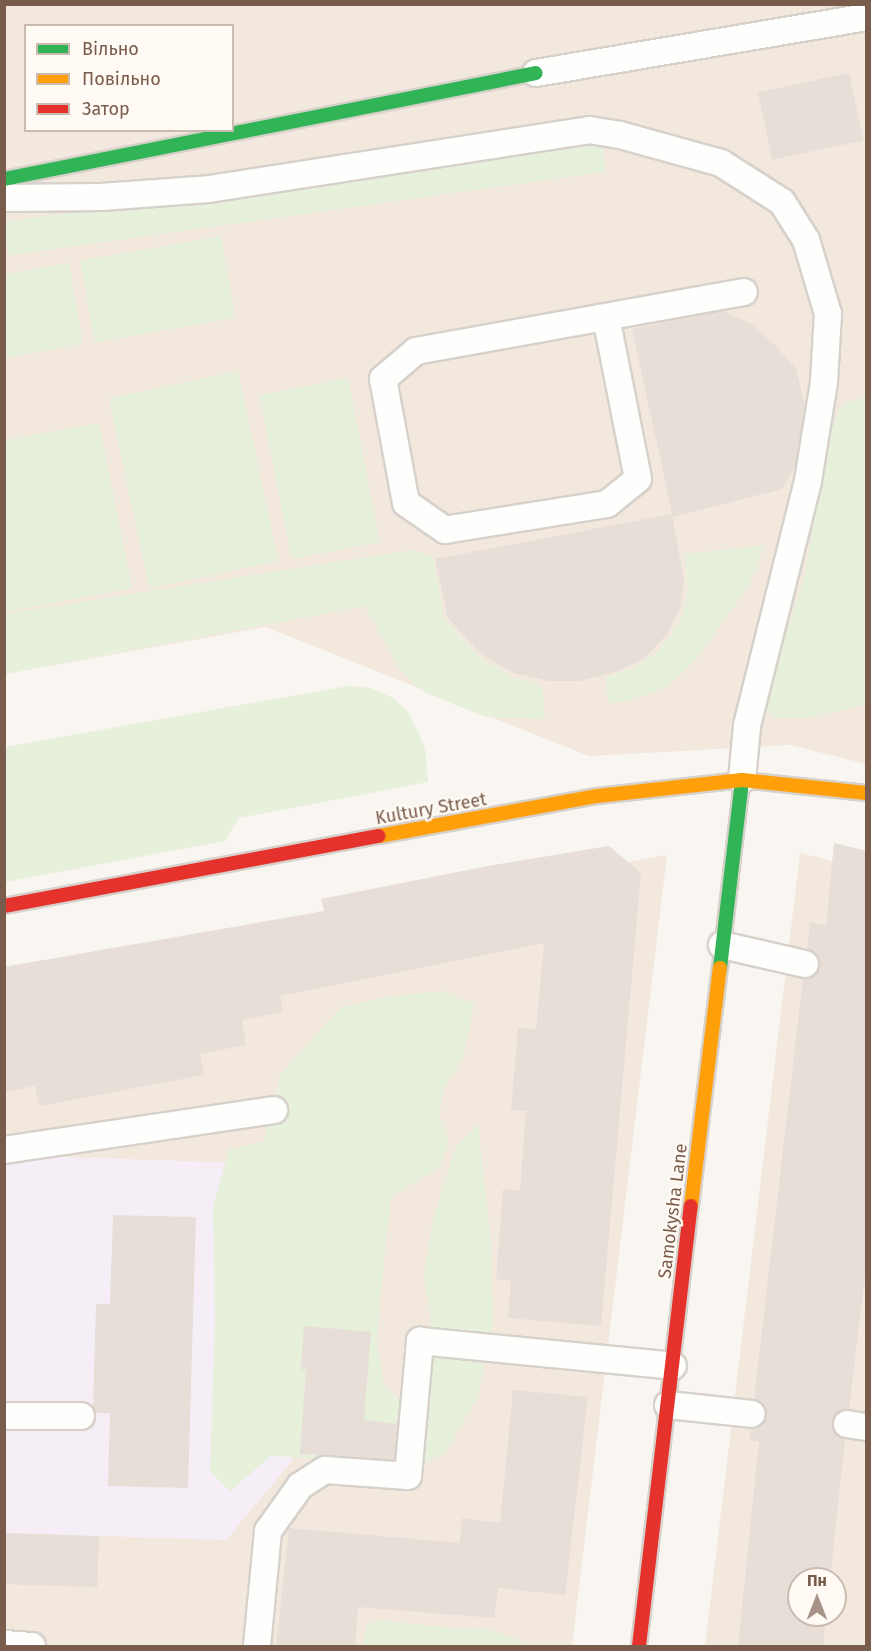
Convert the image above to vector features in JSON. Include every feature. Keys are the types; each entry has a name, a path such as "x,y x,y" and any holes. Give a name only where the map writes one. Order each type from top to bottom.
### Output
{"street":[{"path":"234,132 536,74"},
{"path":"4,179 234,132"},
{"name":"Kultury Street","path":"4,906 597,796 742,780 867,792"},
{"name":"Samokysha Lane","path":"639,1647 742,780"}],"lane":[{"path":"536,74 867,17"},
{"path":"4,198 101,197 209,189 589,130 620,135 721,163 782,202 806,240 828,314 824,382 808,481 747,726 742,780"},
{"path":"606,317 638,479 608,504 446,530 406,503 383,380 416,351 744,292"},
{"path":"723,945 805,964"},
{"path":"4,1150 274,1110"},
{"path":"257,1647 268,1531 300,1486 325,1470 408,1476 420,1341 673,1366"},
{"path":"668,1405 752,1414"},
{"path":"4,1416 81,1416"},
{"path":"4,1644 32,1647"}],"shaded area":[{"path":"5,5 866,5 866,764 790,745 589,756 266,627 5,674"},
{"path":"800,853 866,869 866,1646 705,1646"},
{"path":"667,855 572,1646 5,1646 5,976"},
{"path":"5,1155 301,1165 292,1461 226,1540 5,1533"}],"green space":[{"path":"601,138 606,172 9,256 4,222"},
{"path":"221,236 235,318 95,343 80,261"},
{"path":"69,263 83,344 5,358 5,274"},
{"path":"238,371 278,561 149,588 109,398"},
{"path":"348,378 380,542 292,559 260,395"},
{"path":"866,396 866,705 805,718 777,718 761,709 767,702 767,690 805,576 827,441 841,406"},
{"path":"99,423 132,588 5,612 5,440"},
{"path":"764,545 758,565 746,590 693,663 663,689 631,700 609,704 605,678 633,668 654,655 672,634 683,614 688,590 684,554"},
{"path":"412,550 433,557 444,619 479,657 513,677 542,686 545,719 485,717 424,692 400,670 365,606 5,674 5,614"},
{"path":"348,686 371,688 393,698 409,713 425,748 428,782 239,818 225,841 5,882 5,747"},
{"path":"445,991 474,1004 464,1056 444,1089 439,1115 449,1142 440,1168 391,1196 381,1289 377,1342 384,1385 407,1408 399,1463 271,1456 230,1491 210,1471 215,1318 213,1207 229,1150 264,1141 280,1075 341,1007 387,997"},
{"path":"478,1124 491,1240 493,1324 478,1396 445,1454 426,1462 417,1452 423,1423 431,1319 424,1276 433,1219 455,1149"},
{"path":"380,1620 456,1629 490,1629 533,1646 363,1646 366,1625"}],"building":[{"path":"849,73 863,140 772,160 758,92"},
{"path":"722,311 751,324 774,344 796,369 805,405 795,466 782,489 673,517 632,329"},
{"path":"672,514 684,581 681,605 668,633 645,658 618,671 579,681 549,681 514,673 482,655 448,618 435,559"},
{"path":"834,843 867,851 867,1260 849,1409 836,1414 832,1422 837,1435 845,1439 831,1567 787,1567 787,1627 825,1627 823,1647 738,1647 759,1441 749,1441 751,1429 764,1423 767,1415 765,1407 754,1399 803,979 816,975 820,967 816,953 807,949 810,922 826,926"},
{"path":"609,846 641,873 601,1326 508,1318 511,1281 496,1279 503,1189 520,1191 526,1111 511,1110 518,1028 536,1029 544,943 280,996 283,1012 242,1020 246,1045 200,1054 204,1075 39,1106 35,1086 4,1092 4,967 324,911 321,899 488,866"},
{"path":"113,1215 196,1217 188,1488 108,1486 110,1413 95,1413 93,1407 96,1304 110,1304"},
{"path":"304,1326 371,1332 364,1420 398,1424 394,1460 300,1454 306,1370 301,1369"},
{"path":"513,1390 588,1397 565,1595 498,1588 494,1618 358,1607 355,1647 276,1647 289,1528 460,1543 462,1518 500,1523"},
{"path":"4,1533 99,1536 97,1587 4,1584"}],"traffic: fast":[{"path":"4,179 536,73"},
{"path":"720,968 742,780"}],"traffic: slow":[{"path":"379,836 597,796 742,780 866,793"},
{"path":"691,1206 720,968"}],"traffic: jam":[{"path":"4,906 379,836"},
{"path":"639,1646 691,1206"}]}
